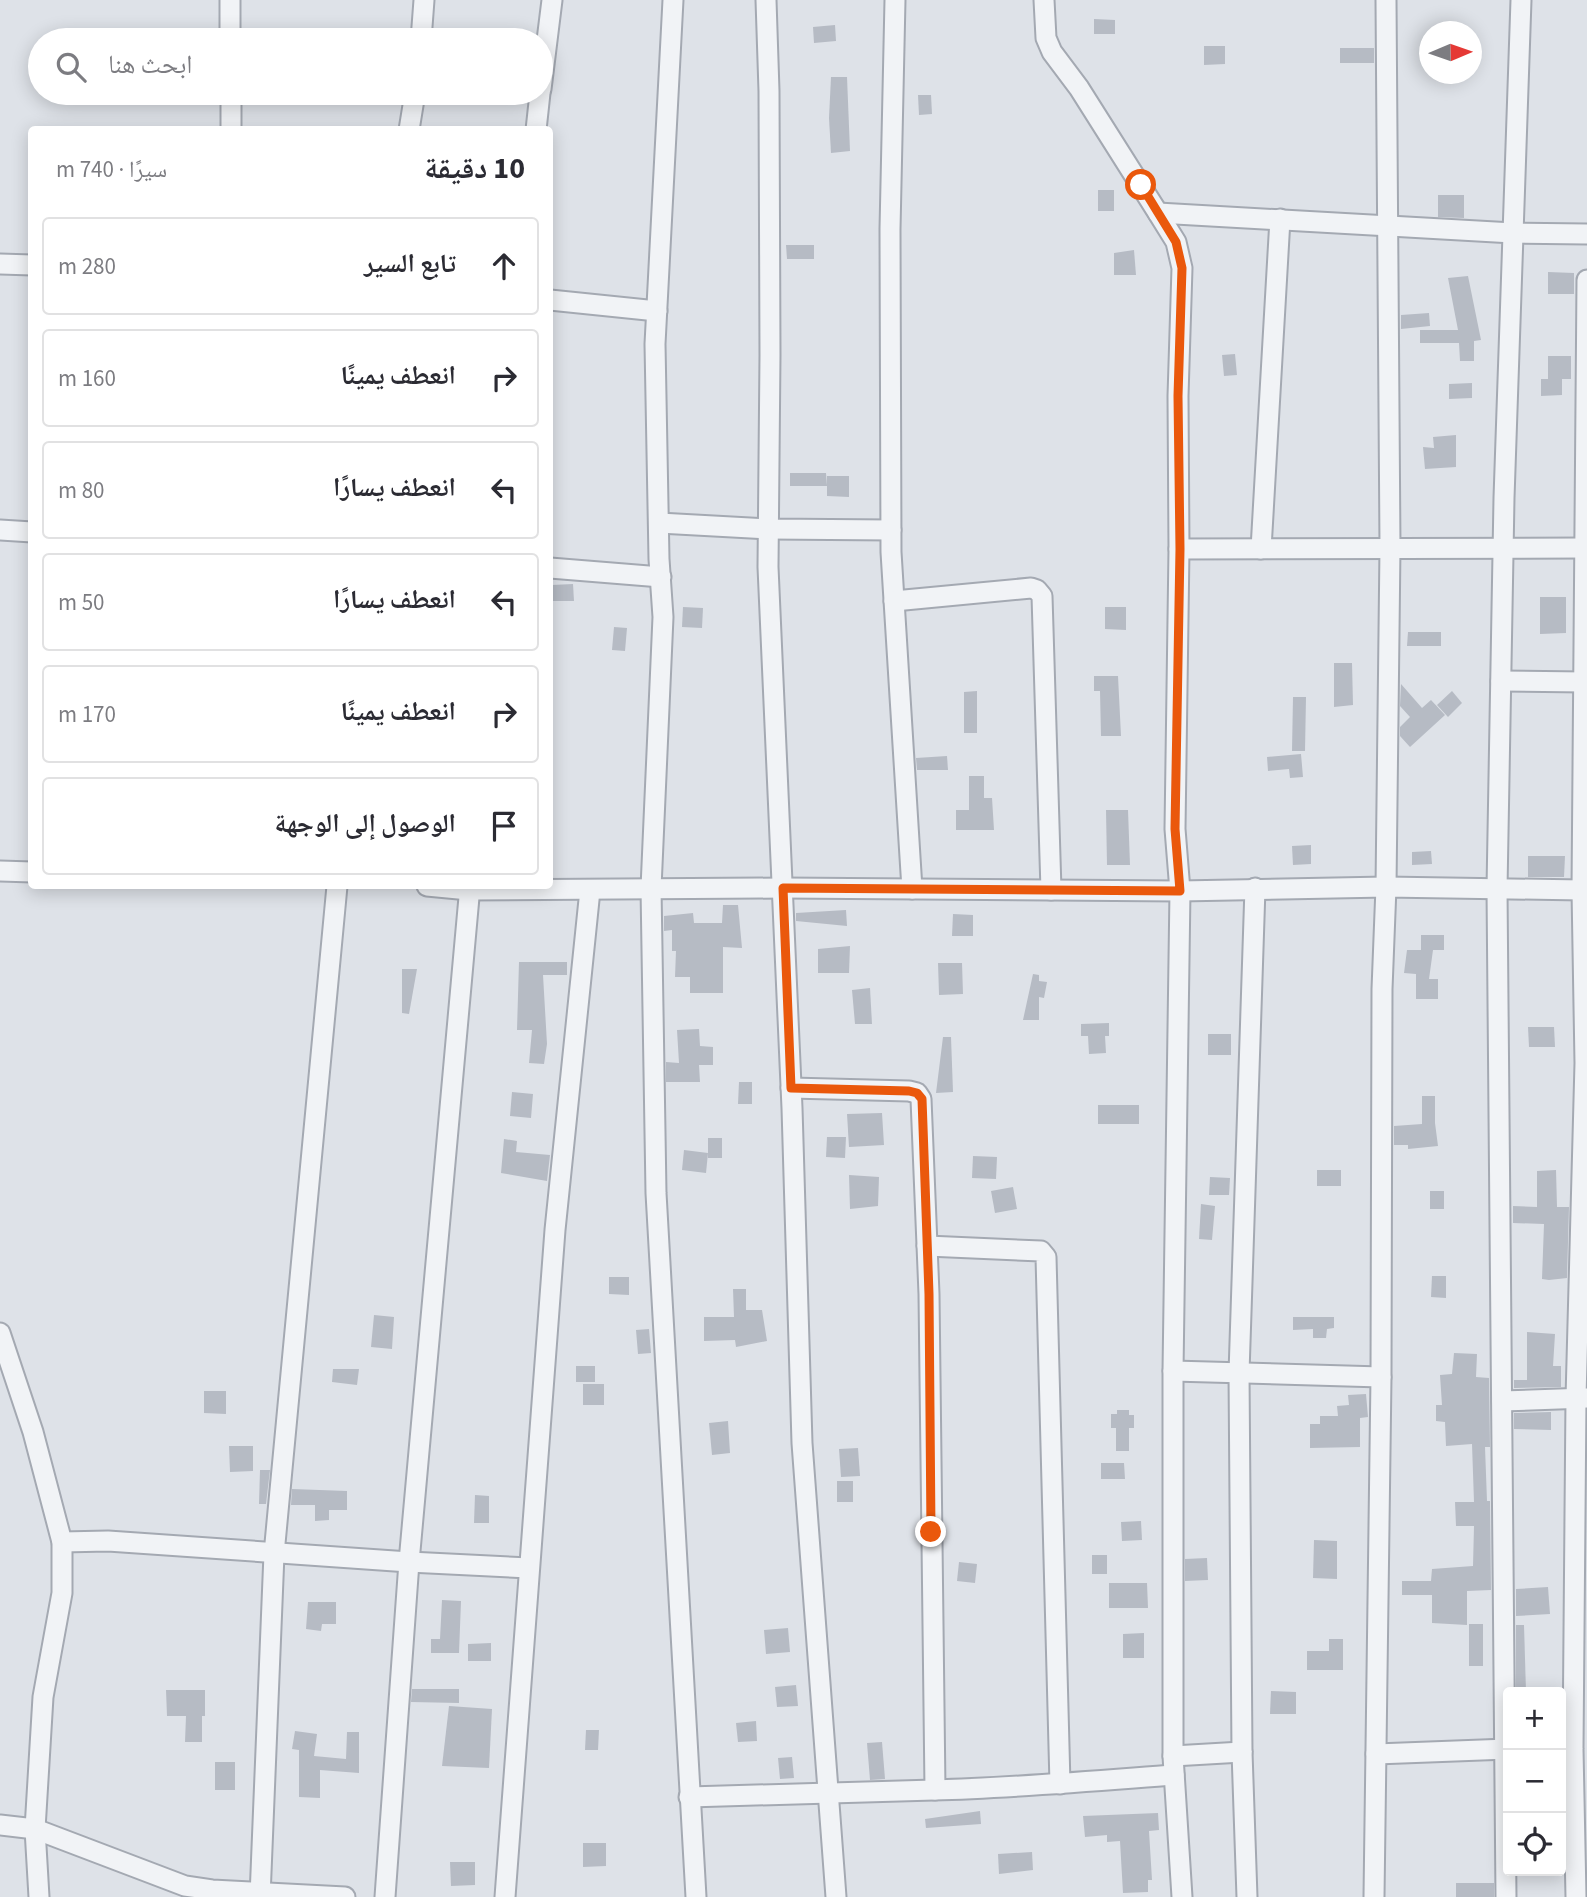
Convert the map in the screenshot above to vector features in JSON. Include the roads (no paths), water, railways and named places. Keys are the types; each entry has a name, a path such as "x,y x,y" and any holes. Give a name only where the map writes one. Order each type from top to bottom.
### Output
{"street":[{"path":"230,0 230,28"},
{"path":"422,28 424,0"},
{"path":"548,28 552,0"},
{"path":"673,0 655,344 663,617 651,888 656,1193 696,1897"},
{"path":"766,0 769,105 769,581 791,1088 802,1443 836,1897"},
{"path":"895,0 890,229 891,530 912,889"},
{"path":"1044,0 1045,30 1052,52 1079,88 1176,242 1182,268 1178,396 1180,549 1175,829 1180,891 1173,1371 1174,1765 1182,1897"},
{"path":"1374,1897 1381,1377 1382,989 1386,887 1390,547 1386,0"},
{"path":"1505,1687 1497,889 1503,548 1521,0"},
{"path":"231,105 231,126"},
{"path":"410,126 413,105"},
{"path":"536,126 539,105"},
{"path":"1158,213 1513,233 1587,233"},
{"path":"1261,549 1280,219"},
{"path":"0,264 28,265"},
{"path":"1576,1897 1574,1749 1586,1063 1581,890 1587,281"},
{"path":"553,300 657,311"},
{"path":"659,523 769,529 891,530"},
{"path":"0,530 28,532"},
{"path":"1180,549 1584,548"},
{"path":"553,568 661,577"},
{"path":"894,601 1031,588 1042,596 1051,890"},
{"path":"1501,681 1584,682"},
{"path":"0,872 28,872"},
{"path":"530,889 1180,891 1386,887 1581,890"},
{"path":"1247,1897 1242,1752 1239,1373 1255,888"},
{"path":"260,1894 274,1554 337,889"},
{"path":"385,1897 409,1562 470,889"},
{"path":"505,1897 555,1230 590,890"},
{"path":"791,1088 917,1093 922,1099 927,1246 935,1790"},
{"path":"927,1246 1041,1251 1046,1257 1060,1784"},
{"path":"0,1334 33,1432 62,1542 62,1593 43,1697 35,1829 38,1897"},
{"path":"1173,1371 1381,1377"},
{"path":"1502,1401 1582,1398"},
{"path":"62,1542 108,1541 274,1554 529,1568"},
{"path":"1376,1754 1503,1749"},
{"path":"1506,1750 1506,1897"},
{"path":"689,1797 1060,1784 1242,1752"},
{"path":"0,1825 35,1829 185,1886 260,1894 345,1897"}]}
